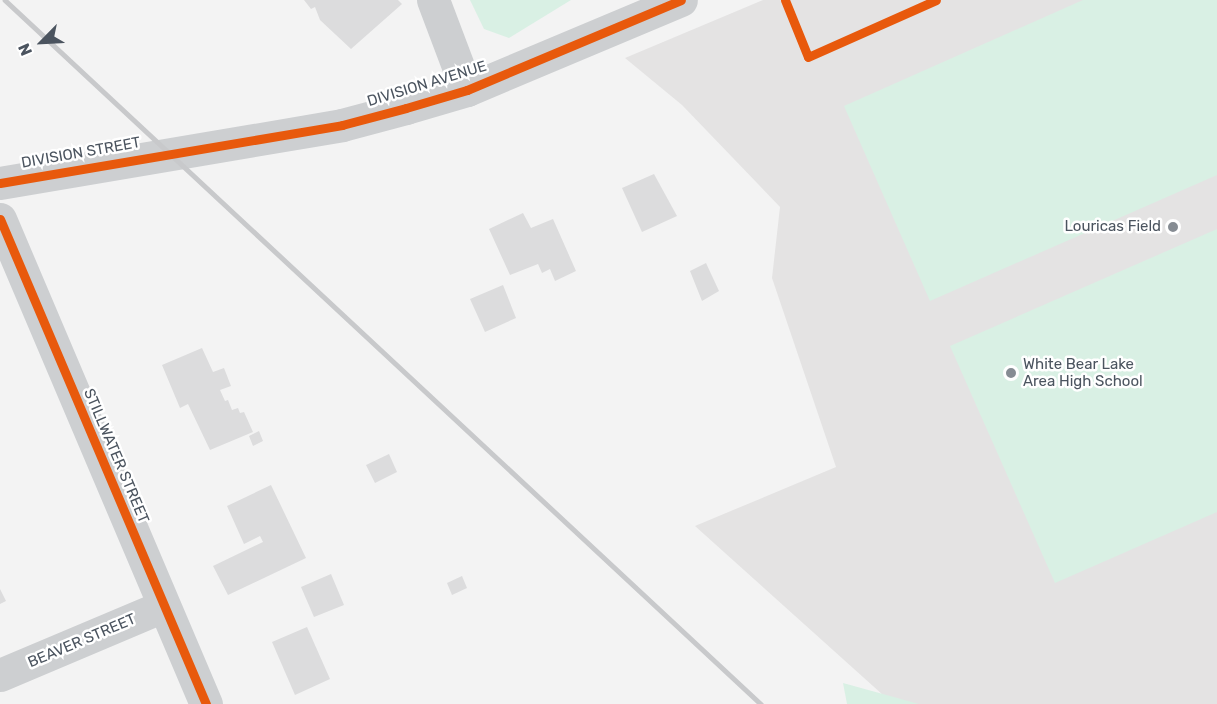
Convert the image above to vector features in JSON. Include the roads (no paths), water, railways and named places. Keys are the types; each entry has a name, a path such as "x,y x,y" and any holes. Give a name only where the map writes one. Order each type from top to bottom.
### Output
{"street":[{"path":"433,0 467,90"},
{"name":"DIVISION AVENUE","path":"168,152 342,125 467,90 581,45 681,0"},
{"name":"DIVISION STREET","path":"0,183 168,152"},
{"name":"STILLWATER STREET","path":"0,219 206,704"},
{"name":"BEAVER STREET","path":"0,675 163,606"}],"railway":[{"path":"5,0 761,704"}],"place":[{"name":"Louricas Field","path":"1173,227"},
{"name":"White Bear Lake Area High School","path":"1011,373"}]}
